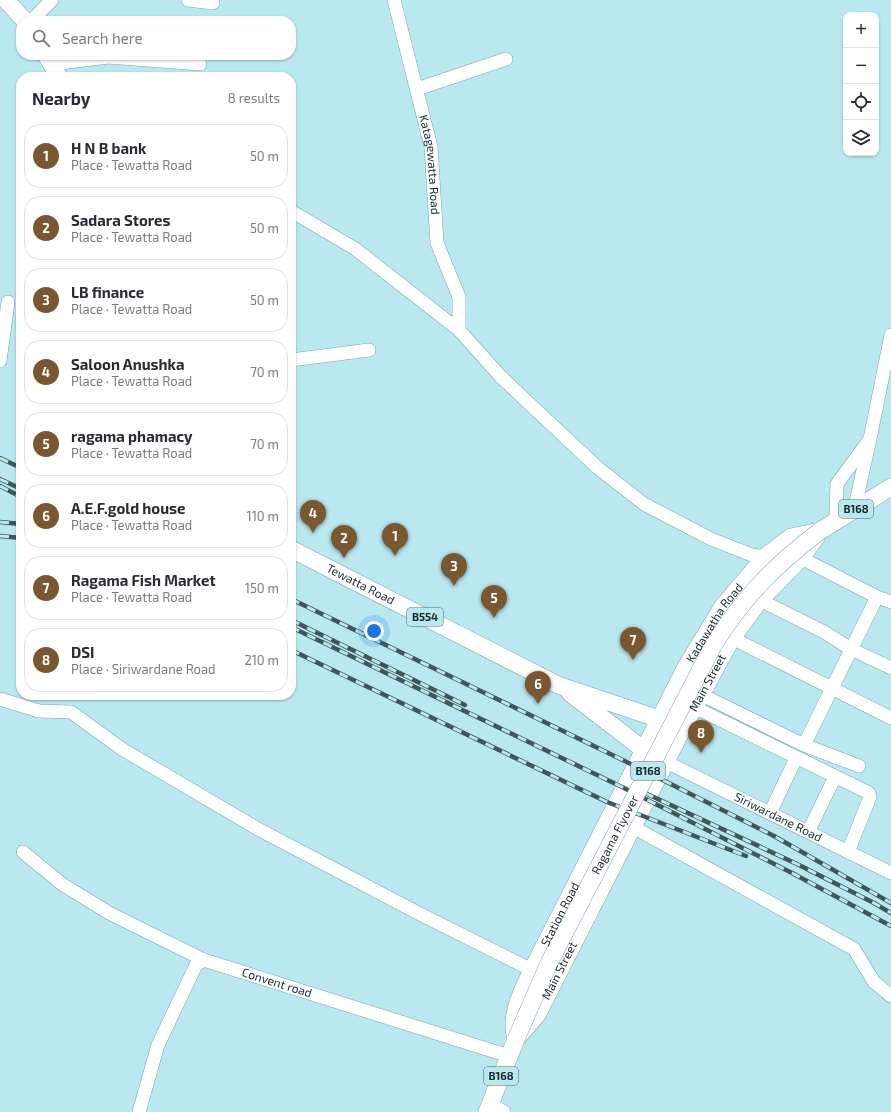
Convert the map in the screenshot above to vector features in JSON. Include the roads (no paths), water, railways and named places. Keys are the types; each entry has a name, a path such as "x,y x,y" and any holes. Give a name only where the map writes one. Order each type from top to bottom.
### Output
{"main road":[{"path":"6,0 20,16"},
{"name":"B168","path":"820,531 891,487"},
{"name":"Kadawatha Road","path":"644,750 686,667 723,606 764,557 791,537 820,531"},
{"name":"Main Street","path":"516,1039 537,1015 697,701 732,638 760,600 802,558 820,531"},
{"name":"Ragama Flyover","path":"516,1039 554,954 714,644 736,612 764,578 784,558 820,531"},
{"name":"Tewatta Road","path":"296,552 558,685 659,719 682,730"},
{"name":"Tewatta Road","path":"558,685 644,750 666,762"},
{"name":"Station Road","path":"516,1039 513,1030 517,1002 644,750"},
{"name":"B168","path":"493,1109 509,1056 516,1039"}],"street":[{"path":"35,16 52,0"},
{"path":"188,0 213,3"},
{"name":"Katagewatta Road","path":"394,0 431,147 437,243 459,297 460,330"},
{"path":"417,89 506,59"},
{"path":"52,65 87,60"},
{"path":"147,60 200,64"},
{"path":"296,214 354,248 460,330 501,377 598,468 644,504 711,539 752,555 764,557"},
{"path":"0,361 10,302"},
{"path":"854,511 891,335"},
{"path":"296,359 369,350"},
{"path":"837,520 837,484 870,438"},
{"path":"802,558 877,597 891,602"},
{"path":"804,745 877,597"},
{"path":"760,600 824,632 851,649 891,668"},
{"path":"732,638 891,718"},
{"path":"0,699 39,711 71,712 122,749 258,829 420,914 532,970"},
{"path":"697,701 859,766"},
{"path":"697,701 796,758 869,793 870,797 848,852"},
{"path":"770,813 796,758"},
{"name":"Siriwardane Road","path":"666,762 891,873"},
{"path":"808,832 835,777"},
{"path":"633,827 854,949 874,982 891,996"},
{"name":"Convent road","path":"23,852 62,884 109,914 204,960 509,1056"},
{"path":"139,1112 158,1045 196,965 204,960"}],"railway":[{"path":"0,458 16,466"},
{"path":"0,479 16,487"},
{"path":"0,486 16,494"},
{"path":"0,522 16,524"},
{"path":"0,536 16,538"},
{"path":"296,601 635,766 774,836 891,903"},
{"path":"296,622 465,705"},
{"path":"296,629 624,788 792,873 891,926"},
{"path":"296,652 607,802 746,856"},
{"path":"645,793 797,864 891,913"}],"place":[{"name":"Saloon Anushka","path":"313,533"},
{"name":"H N B bank","path":"395,556"},
{"name":"Sadara Stores","path":"344,558"},
{"name":"LB finance","path":"454,586"},
{"name":"ragama phamacy","path":"494,618"},
{"name":"Ragama Fish Market","path":"633,660"},
{"name":"A.E.F.gold house","path":"538,704"},
{"name":"DSI","path":"701,753"}]}
